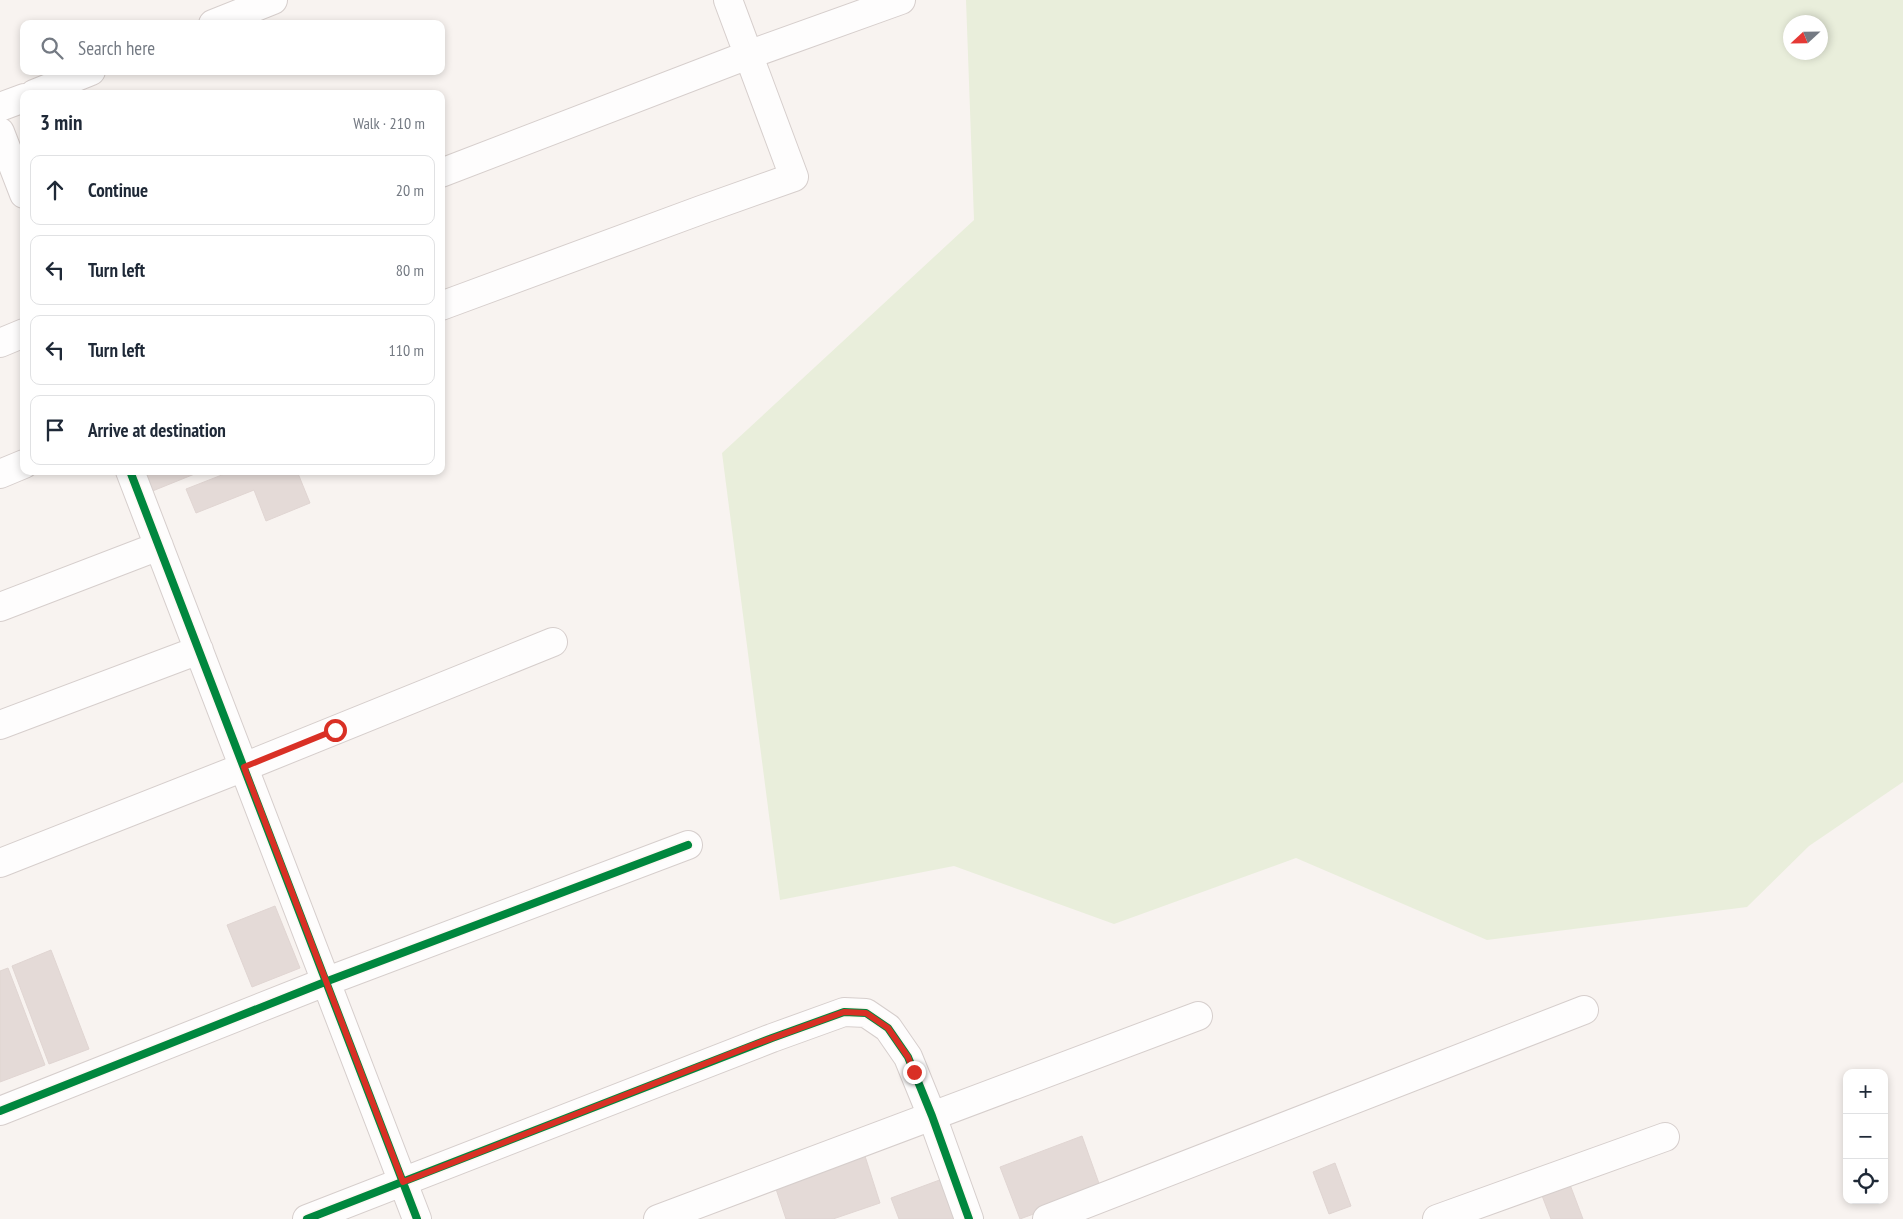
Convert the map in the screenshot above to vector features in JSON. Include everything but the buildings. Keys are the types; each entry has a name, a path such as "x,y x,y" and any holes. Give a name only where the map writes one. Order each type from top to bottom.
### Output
{"street":[{"path":"223,20 273,0"},
{"path":"445,305 691,213 794,177 728,0"},
{"path":"445,171 901,0"},
{"path":"44,90 81,75"},
{"path":"0,107 20,100"},
{"path":"0,132 20,184"},
{"path":"0,343 20,335"},
{"path":"0,474 20,466"},
{"path":"132,475 417,1219"},
{"path":"0,607 159,546"},
{"path":"0,863 553,642"},
{"path":"0,725 199,650"},
{"path":"0,1111 326,982 688,845"},
{"path":"1047,1219 1584,1010"},
{"path":"307,1219 762,1042 844,1012 866,1013 888,1028 908,1057 970,1219"},
{"path":"658,1219 1198,1016"},
{"path":"1437,1219 1665,1137"}],"green space":[{"path":"966,0 1903,0 1903,782 1809,846 1747,907 1487,940 1296,858 1114,924 954,866 780,900 722,453 974,220"}],"cycle path":[{"path":"132,475 417,1219"},
{"path":"0,1111 325,982 688,845"},
{"path":"307,1219 772,1038 844,1012 866,1013 888,1028 908,1057 932,1116 969,1219"}],"route":[{"path":"335,730 244,767 403,1182 753,1045 844,1012 866,1013 888,1028 908,1057 914,1072"}]}
